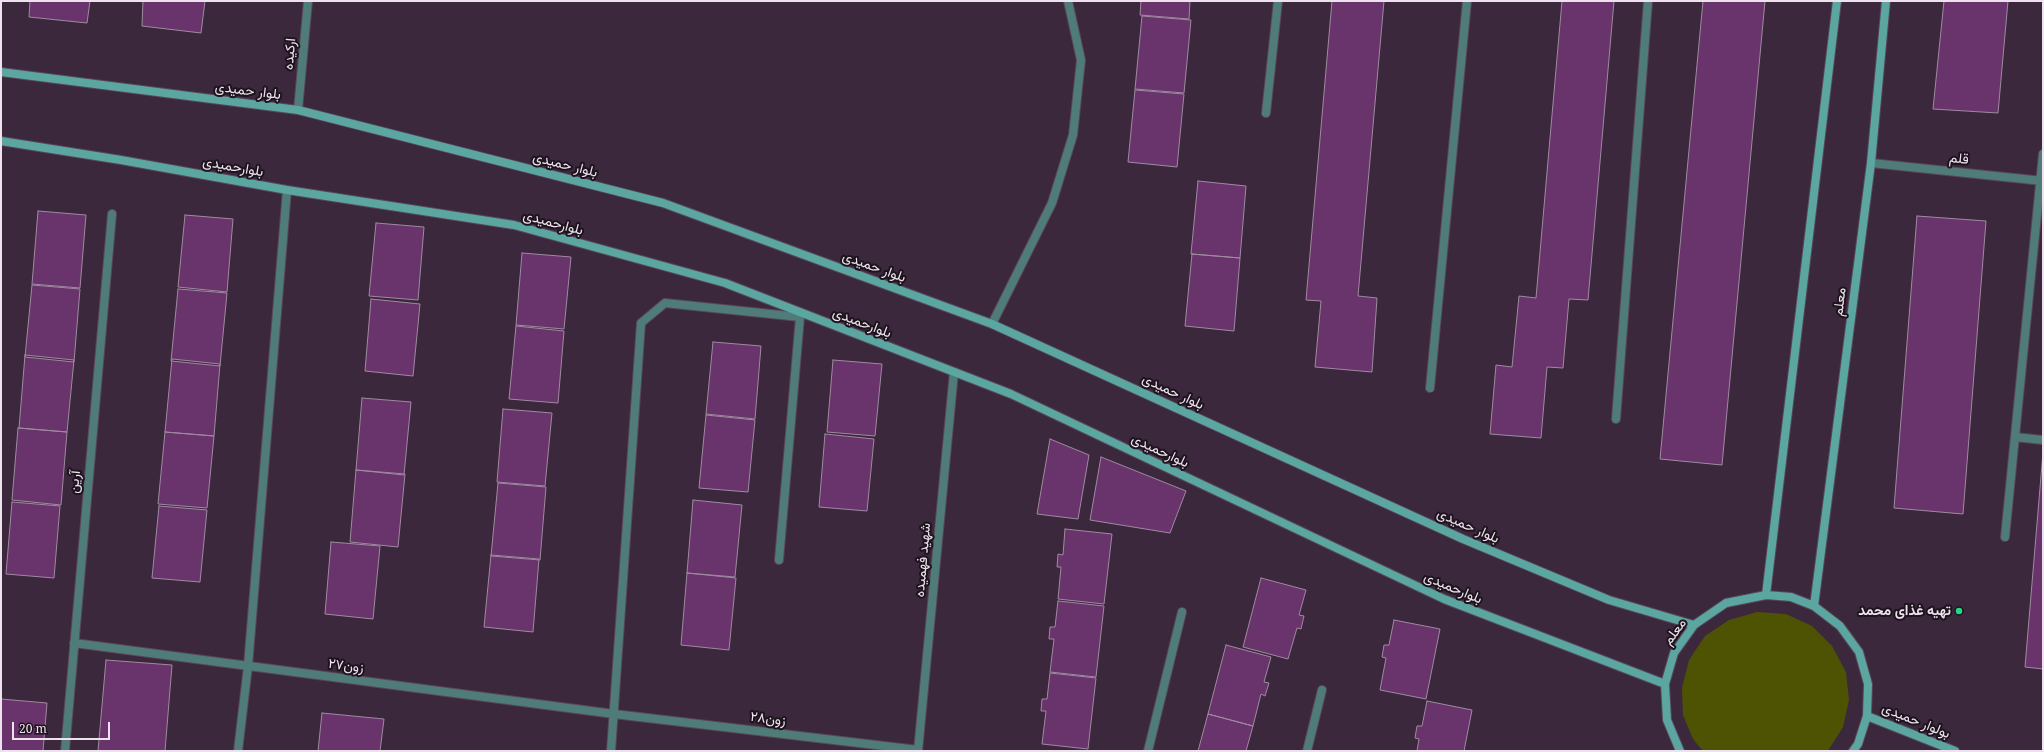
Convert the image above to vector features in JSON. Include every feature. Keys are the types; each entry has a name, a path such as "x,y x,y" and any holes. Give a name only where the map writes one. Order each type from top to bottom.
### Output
{"street":[{"name":"ارکیده","path":"298,110 308,1"},
{"path":"992,324 1052,203 1073,135 1081,60 1068,1"},
{"path":"1266,114 1278,1"},
{"path":"1430,388 1467,1"},
{"path":"1616,419 1648,1"},
{"path":"1766,594 1837,1"},
{"name":"معلم","path":"1814,606 1871,163 1886,1"},
{"name":"بلوار حمیدی","path":"1,72 298,110 663,203 992,324 1463,539 1609,600 1694,626"},
{"name":"بلوارحمیدی","path":"1,141 128,161 287,190 514,225 725,283 1011,394 1444,599 1665,684"},
{"path":"2005,538 2042,180 2043,154"},
{"name":"قلم","path":"1871,163 2042,180"},
{"path":"238,751 248,666 287,190"},
{"name":"آرین","path":"65,751 112,214"},
{"path":"611,751 641,323 665,303 800,317 779,560"},
{"name":"شهید فهمیده","path":"918,750 954,372"},
{"path":"2015,437 2043,440"},
{"name":"معلم","path":"1680,751 1667,720 1665,684 1674,652 1694,626 1726,603 1766,594 1791,597 1814,606 1840,626 1859,652 1868,684 1867,716 1858,744 1853,751"},
{"path":"1148,751 1182,612"},
{"name":"زون۲۷","path":"74,644 614,714"},
{"path":"1307,751 1322,690"},
{"name":"زون۲۸","path":"614,714 918,750"},
{"name":"بولوار حمیدی","path":"1867,716 1955,751"}],"shaded area":[{"path":"1757,612 1786,614 1812,626 1832,646 1846,672 1849,700 1843,727 1828,751 1703,751 1693,739 1683,715 1682,688 1689,660 1705,636 1729,620"}],"building":[{"path":"30,1 90,1 87,23 29,17"},
{"path":"143,1 205,1 201,33 142,26"},
{"path":"1141,1 1190,1 1189,19 1140,15"},
{"path":"1332,1 1384,1 1358,296 1377,298 1372,372 1315,367 1321,301 1306,300"},
{"path":"1562,1 1614,1 1588,300 1569,299 1563,368 1547,367 1541,438 1490,434 1496,365 1512,367 1519,296 1536,298"},
{"path":"1703,1 1765,1 1722,465 1660,459"},
{"path":"1944,1 2008,1 1998,113 1933,109"},
{"path":"1142,16 1191,20 1184,93 1135,89"},
{"path":"1135,90 1184,94 1177,167 1128,162"},
{"path":"1198,181 1246,186 1240,258 1191,254"},
{"path":"38,211 86,215 80,288 32,284"},
{"path":"185,215 233,219 227,292 178,287"},
{"path":"1917,216 1986,221 1963,514 1894,508"},
{"path":"376,223 424,227 418,300 369,296"},
{"path":"522,253 571,257 564,329 516,325"},
{"path":"1192,254 1240,258 1234,331 1185,326"},
{"path":"32,285 80,289 74,362 25,357"},
{"path":"178,289 227,293 220,366 171,361"},
{"path":"371,299 420,304 413,376 365,371"},
{"path":"516,326 564,331 558,403 509,399"},
{"path":"713,342 761,346 755,419 706,414"},
{"path":"25,355 74,360 67,432 19,428"},
{"path":"172,359 220,364 214,436 165,432"},
{"path":"833,360 882,364 875,436 827,432"},
{"path":"362,398 411,402 404,475 356,470"},
{"path":"503,409 552,413 545,486 497,482"},
{"path":"706,415 755,420 748,492 699,488"},
{"path":"18,428 67,432 61,505 12,500"},
{"path":"165,432 214,436 207,508 158,504"},
{"path":"825,434 874,439 867,511 819,507"},
{"path":"1050,439 1089,455 1078,519 1037,514"},
{"path":"2043,452 2043,669 2025,667"},
{"path":"1101,457 1186,491 1170,533 1090,520"},
{"path":"356,470 405,474 398,547 350,542"},
{"path":"498,483 546,487 540,560 491,556"},
{"path":"693,500 742,505 735,577 687,573"},
{"path":"12,502 60,506 54,578 6,574"},
{"path":"159,506 207,510 200,582 152,578"},
{"path":"1065,529 1112,534 1104,604 1058,599 1061,567 1057,567 1058,554 1063,555"},
{"path":"331,542 380,546 373,619 325,614"},
{"path":"491,555 539,559 533,632 484,627"},
{"path":"687,573 736,578 729,650 681,645"},
{"path":"1261,578 1306,590 1299,615 1304,616 1301,629 1297,628 1288,659 1243,647"},
{"path":"1058,601 1104,606 1096,677 1050,672 1054,639 1049,639 1050,627 1055,627"},
{"path":"1394,620 1440,629 1426,699 1380,690 1386,658 1382,657 1384,645 1389,645"},
{"path":"1226,645 1271,657 1264,682 1269,683 1265,696 1261,694 1253,726 1208,714"},
{"path":"106,660 172,665 165,751 98,751"},
{"path":"1050,673 1096,678 1088,749 1042,744 1046,711 1041,711 1042,699 1047,699"},
{"path":"1,699 47,703 43,751 1,751"},
{"path":"1427,701 1472,710 1464,751 1417,751 1419,739 1415,738 1417,726 1422,726"},
{"path":"322,713 384,719 380,751 318,751"},
{"path":"1208,714 1253,726 1246,751 1198,751"}],"place":[{"name":"تهیه غذای محمد","path":"1959,611"}]}
